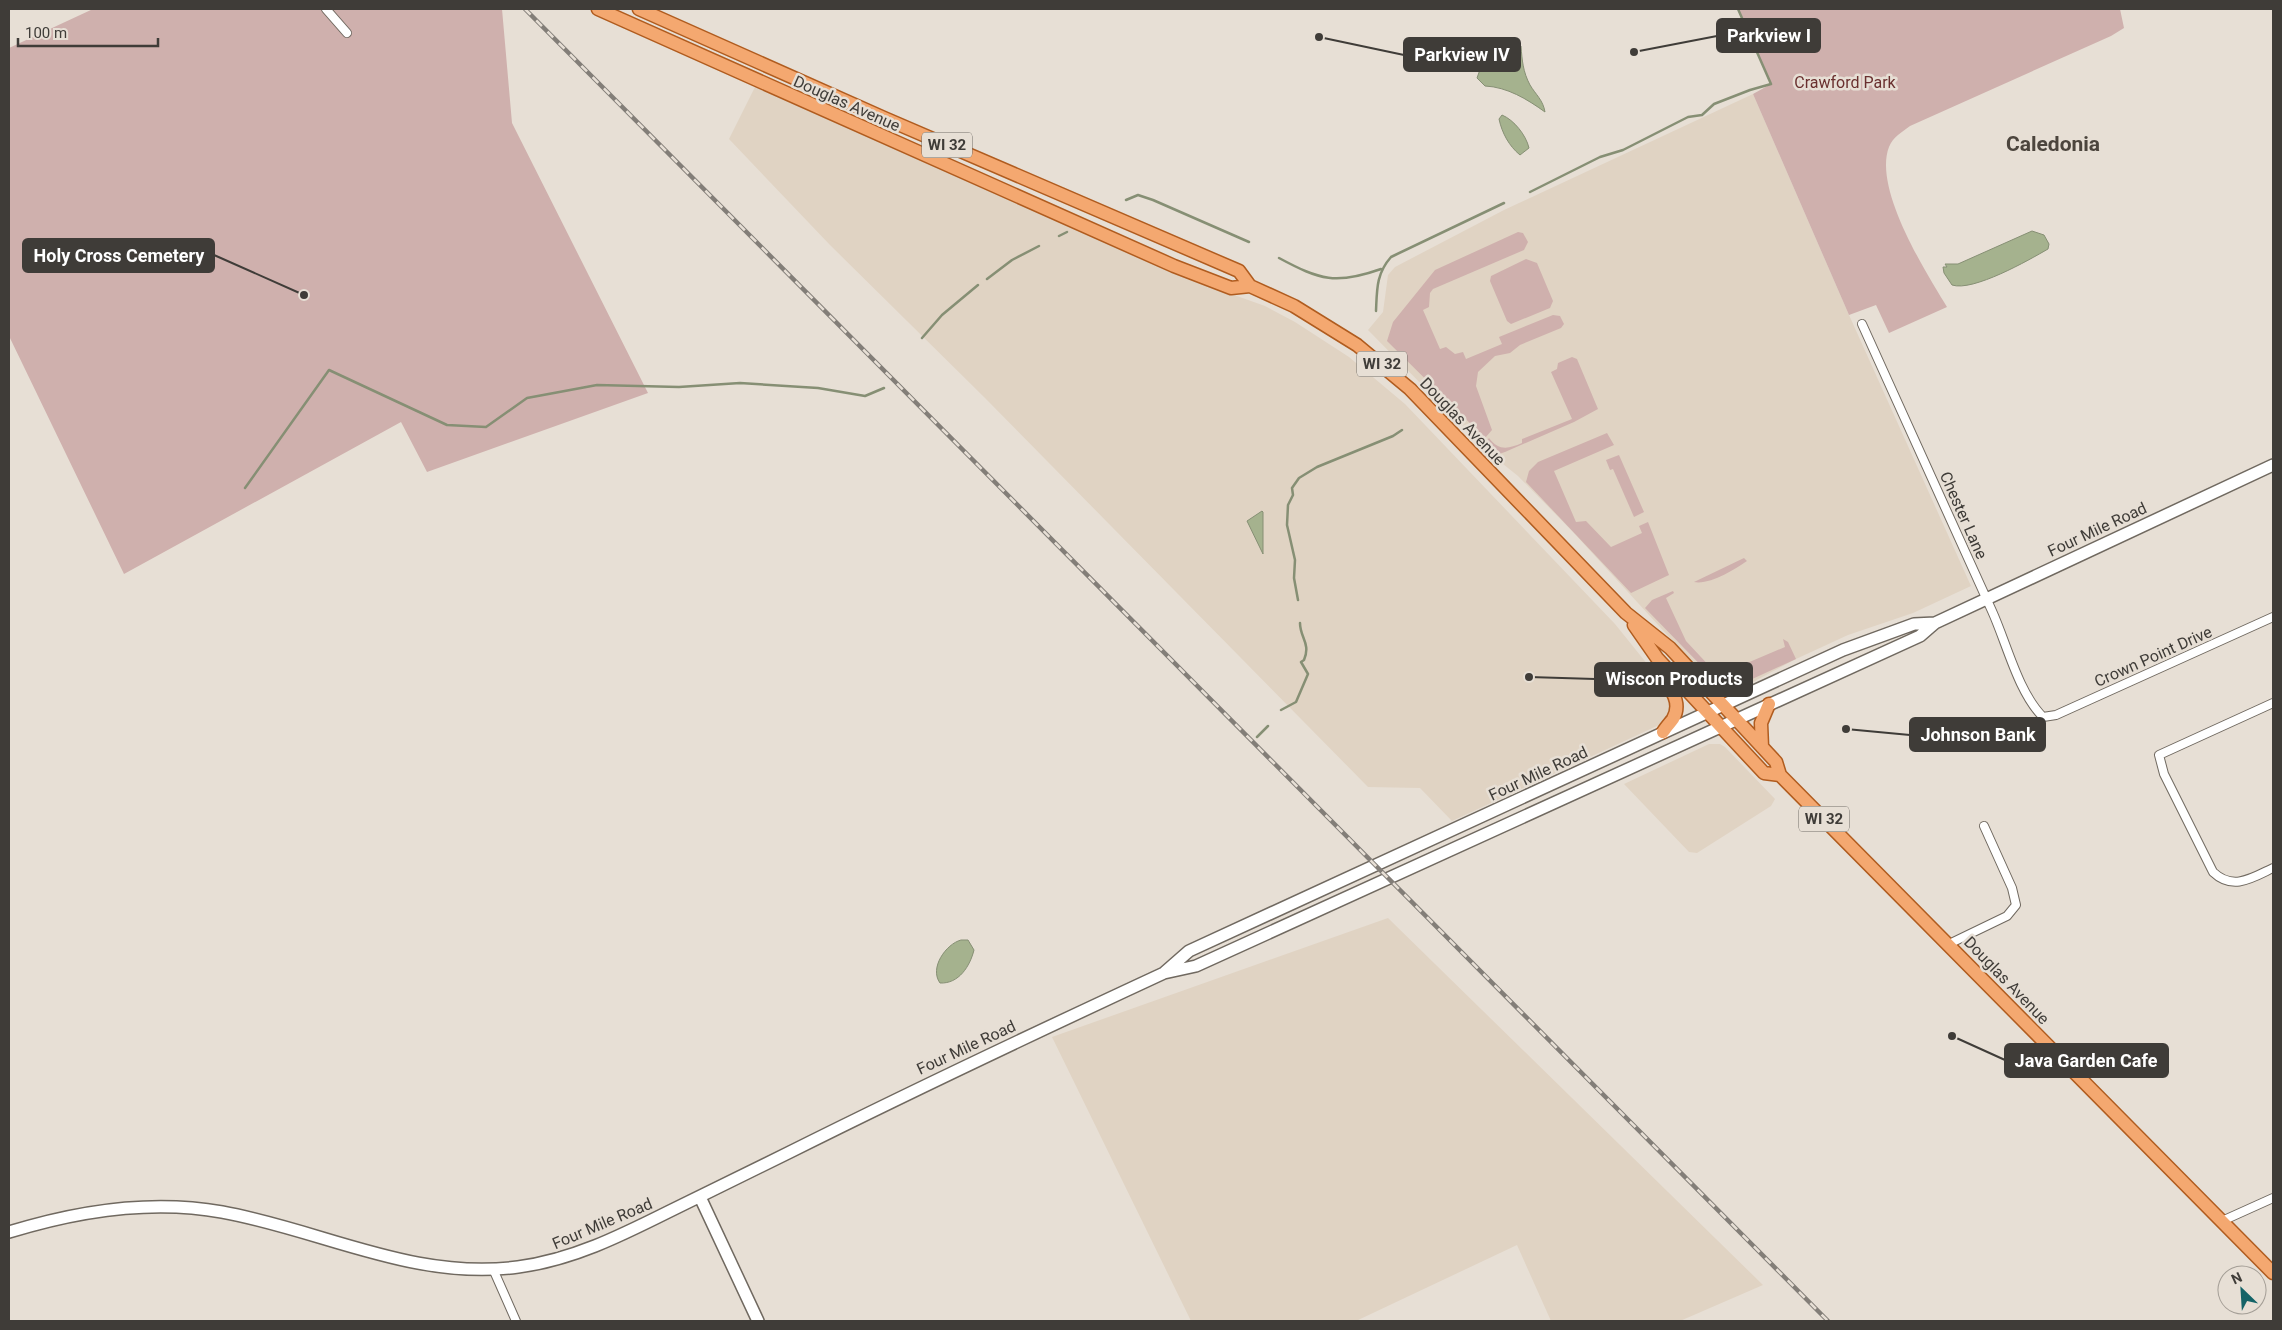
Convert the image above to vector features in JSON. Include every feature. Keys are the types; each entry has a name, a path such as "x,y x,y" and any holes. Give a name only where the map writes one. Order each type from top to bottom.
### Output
{"main road":[{"name":"Douglas Avenue","path":"598,9 619,13 1174,266 1231,288 1250,286"},
{"name":"Douglas Avenue","path":"639,9 884,118 1239,270 1250,286 1326,324 1385,366 1415,394 1626,613 1670,648 1776,762 1780,775 2273,1273"},
{"name":"Douglas Avenue","path":"1626,613 1662,664 1764,773 1780,775"},
{"path":"1662,664 1661,678 1673,691 1676,702 1675,715 1663,732"},
{"path":"1762,747 1761,722 1769,704"}],"street":[{"path":"326,9 346,33"},
{"name":"Chester Lane","path":"1862,324 1986,598 2030,701 2043,717"},
{"name":"Four Mile Road","path":"9,1232 42,1222 101,1211 133,1208 192,1208 255,1219 362,1251 416,1264 464,1269 517,1268 572,1256 606,1242 700,1197 946,1074 1164,973 1196,966 1920,636 1935,623 1986,598 2273,465"},
{"name":"Crown Point Drive","path":"2043,717 2056,715 2273,617"},
{"name":"Four Mile Road","path":"1164,973 1189,951 1707,711 1843,650 1914,624 1935,623"},
{"path":"2273,703 2159,755 2164,774 2213,872 2219,878 2234,883 2242,882 2273,868"},
{"path":"1949,944 2007,916 2016,905 2012,888 1984,826"},
{"path":"700,1197 758,1321"},
{"path":"2222,1221 2273,1198"},
{"path":"493,1269 516,1321"}],"shaded area":[{"path":"1513,39 1521,46 1522,61 1526,75 1545,112 1516,94 1485,86 1477,78 1486,53"},
{"path":"755,87 1192,280 1265,306 1295,322 1349,357 1405,404 1615,624 1669,691 1673,708 1659,725 1452,821 1420,788 1368,787 984,397 830,245 729,139"},
{"path":"1753,94 1849,315 1971,586 1913,613 1848,635 1796,659 1738,690 1730,691 1714,686 1573,532 1518,476 1488,452 1368,330 1383,312 1388,275 1395,267 1504,210"},
{"path":"1502,115 1515,124 1527,143 1529,148 1520,155 1512,148 1504,134 1499,119"},
{"path":"2032,231 2044,235 2049,244 2048,249 2001,274 1987,280 1961,286 1952,285 1944,273 1943,267 1947,267 1945,264 1958,264"},
{"path":"1263,512 1263,554 1247,521"},
{"path":"1709,744 1720,744 1725,747 1775,799 1771,806 1697,853 1689,852 1624,784"},
{"path":"1388,918 1763,1285 1680,1321 1551,1321 1517,1245 1356,1321 1191,1321 1052,1037"},
{"path":"961,940 968,940 974,950 970,962 963,973 953,981 940,983 937,971 941,957 950,946"}],"green space":[{"path":"93,9 502,9 512,123 648,393 427,472 401,422 124,574 9,336 9,48"},
{"name":"Crawford Park","path":"1738,9 2120,9 2124,28 2111,36 1910,126 1893,140 1889,147 1886,164 1888,184 1895,206 1926,273 1947,307 1889,333 1876,305 1849,315 1753,94 1771,84"},
{"path":"1518,232 1523,233 1528,242 1524,250 1433,289 1430,293 1429,307 1423,310 1440,349 1446,347 1455,354 1463,352 1466,359 1502,344 1499,337 1553,315 1560,316 1564,324 1561,328 1520,345 1510,353 1495,356 1478,372 1476,386 1492,430 1485,438 1387,341 1393,322 1435,270"},
{"path":"1526,259 1537,263 1553,301 1550,308 1511,324 1507,321 1490,281 1491,276"},
{"path":"1572,357 1577,359 1598,409 1574,422 1499,454 1486,442 1489,438 1500,447 1512,447 1522,443 1522,439 1572,419 1551,372 1557,369 1558,363"},
{"path":"1607,433 1614,445 1554,471 1576,522 1586,521 1611,547 1642,533 1639,526 1648,522 1669,575 1631,593 1526,482 1529,471 1538,462"},
{"path":"1619,455 1644,512 1634,517 1613,469 1610,470 1606,460"},
{"path":"1744,558 1747,561 1722,576 1707,581 1694,582"},
{"path":"1673,591 1674,593 1666,598 1686,641 1714,671 1722,664 1726,672 1785,647 1783,639 1788,642 1796,659 1737,686 1720,685 1645,608 1652,600"}],"waterway":[{"path":"1530,192 1600,157 1623,150 1688,117 1702,115 1714,104 1771,84 1738,9"},
{"path":"1126,200 1138,195 1153,200 1249,242"},
{"path":"1376,311 1377,289 1380,276 1391,257 1504,203"},
{"path":"1059,236 1067,232"},
{"path":"987,279 1012,260 1039,246"},
{"path":"1279,258 1306,271 1328,278 1352,277 1381,269"},
{"path":"922,338 942,315 978,285"},
{"path":"245,488 329,370 447,425 486,427 527,398 597,385 679,387 740,383 818,388 865,396 884,388"},
{"path":"1298,600 1294,578 1295,560 1287,525 1288,505 1293,495 1292,488 1299,478 1317,467 1393,436 1402,430"},
{"path":"1281,710 1296,702 1308,674 1301,662 1306,654 1306,645 1300,623"},
{"path":"1257,737 1268,726"}],"railway":[{"path":"525,9 1828,1321"}],"place":[{"name":"Parkview IV","path":"1319,37"},
{"name":"Parkview I","path":"1634,52"},
{"name":"Holy Cross Cemetery","path":"304,295"},
{"name":"Wiscon Products","path":"1529,677"},
{"name":"Johnson Bank","path":"1846,729"},
{"name":"Java Garden Cafe","path":"1952,1036"}],"district":[{"name":"Caledonia","path":"2053,144"}]}
